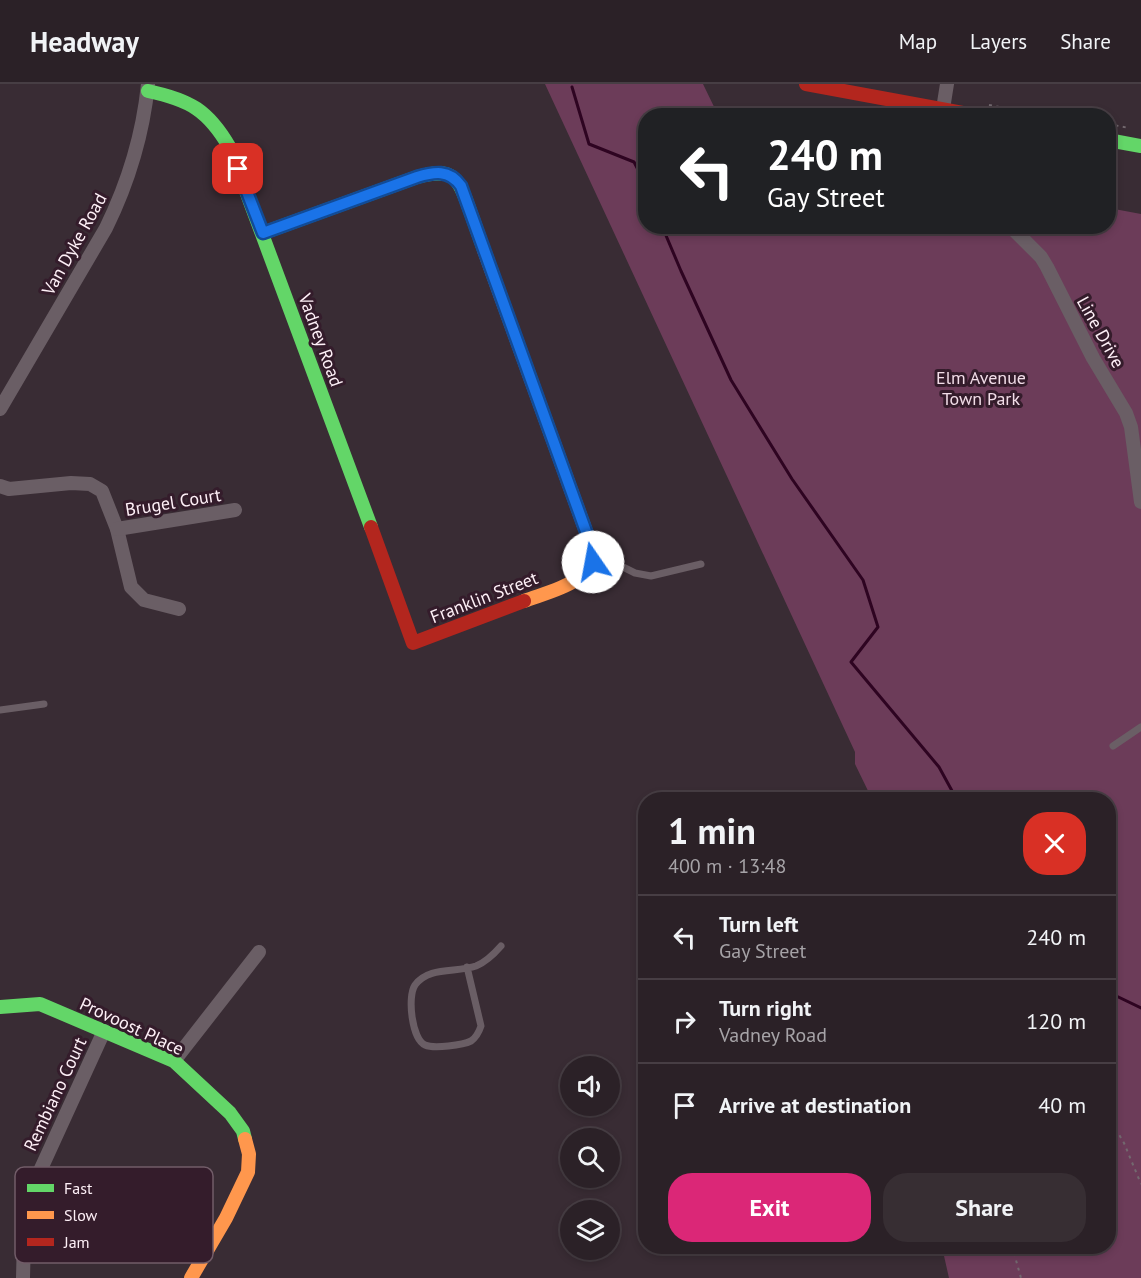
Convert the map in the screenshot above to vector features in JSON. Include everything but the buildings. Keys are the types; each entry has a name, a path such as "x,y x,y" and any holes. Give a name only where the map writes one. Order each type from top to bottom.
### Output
{"street":[{"path":"806,84 938,108"},
{"path":"943,108 946,84"},
{"name":"Vadney Road","path":"148,88 187,101 203,112 222,134 230,148 413,643"},
{"name":"Van Dyke Road","path":"0,409 116,207 139,138 148,88"},
{"path":"1116,141 1141,146"},
{"path":"263,233 417,177 441,172 456,178 461,186 592,548 593,562"},
{"name":"Line Drive","path":"1019,234 1041,257 1047,267 1093,358 1126,413 1131,427 1141,502"},
{"path":"0,486 9,489 90,483 102,491 117,529 131,587 144,600 179,609"},
{"name":"Brugel Court","path":"117,529 235,510"},
{"name":"Franklin Street","path":"413,643 564,586 586,574 593,562"},
{"path":"174,1061 259,952"},
{"name":"Provoost Place","path":"0,1007 40,1004 174,1061 231,1113 243,1131 249,1154 248,1172 213,1239"},
{"name":"Rembiano Court","path":"42,1167 104,1031"},
{"name":"Rembiano Court","path":"23,1263 23,1278"},
{"name":"Provoost Place","path":"191,1278 199,1263"}],"lane":[{"path":"593,562 615,563 635,573 651,576 701,564"},
{"path":"0,710 44,704"},
{"path":"1113,746 1141,727"},
{"path":"467,967 481,1026 478,1034 471,1041 455,1045 429,1047 424,1045 419,1039 411,1008 410,1000 414,987 429,974 467,967 475,966 489,958 501,946"}],"path":[{"path":"989,105 1004,108"},
{"path":"1116,126 1132,129"},
{"path":"1116,1130 1141,1184"},
{"path":"1014,1254 1021,1278"}],"green space":[{"name":"Elm Avenue Town Park","path":"545,84 703,84 715,108 638,108 638,234 1116,234 1116,209 1141,214 1141,1278 949,1278 944,1254 1116,1254 1116,792 869,792 855,764 855,752"}],"waterway":[{"path":"572,87 589,144 634,162 638,170"},
{"path":"665,234 731,380 792,479 863,580 878,627 851,662 939,767 953,792"},
{"path":"1116,996 1141,1008"}],"traffic: fast":[{"path":"148,91 175,98 196,109 214,124 230,148 371,527"},
{"path":"1116,141 1141,146"},
{"path":"263,233 417,177 439,173 446,174 457,182 465,197 484,250"},
{"path":"0,1007 40,1004 174,1061 230,1113 243,1131 245,1139"}],"traffic: slow":[{"path":"484,250 592,548 587,570 579,578 558,589 524,601"},
{"path":"213,1240 248,1172 249,1154 245,1139"},
{"path":"191,1278 200,1263"}],"traffic: jam":[{"path":"806,84 936,108"},
{"path":"371,527 413,643 524,601"}],"route":[{"path":"238,169 263,233 433,172 441,172 456,178 461,186 592,548 593,562"}]}
